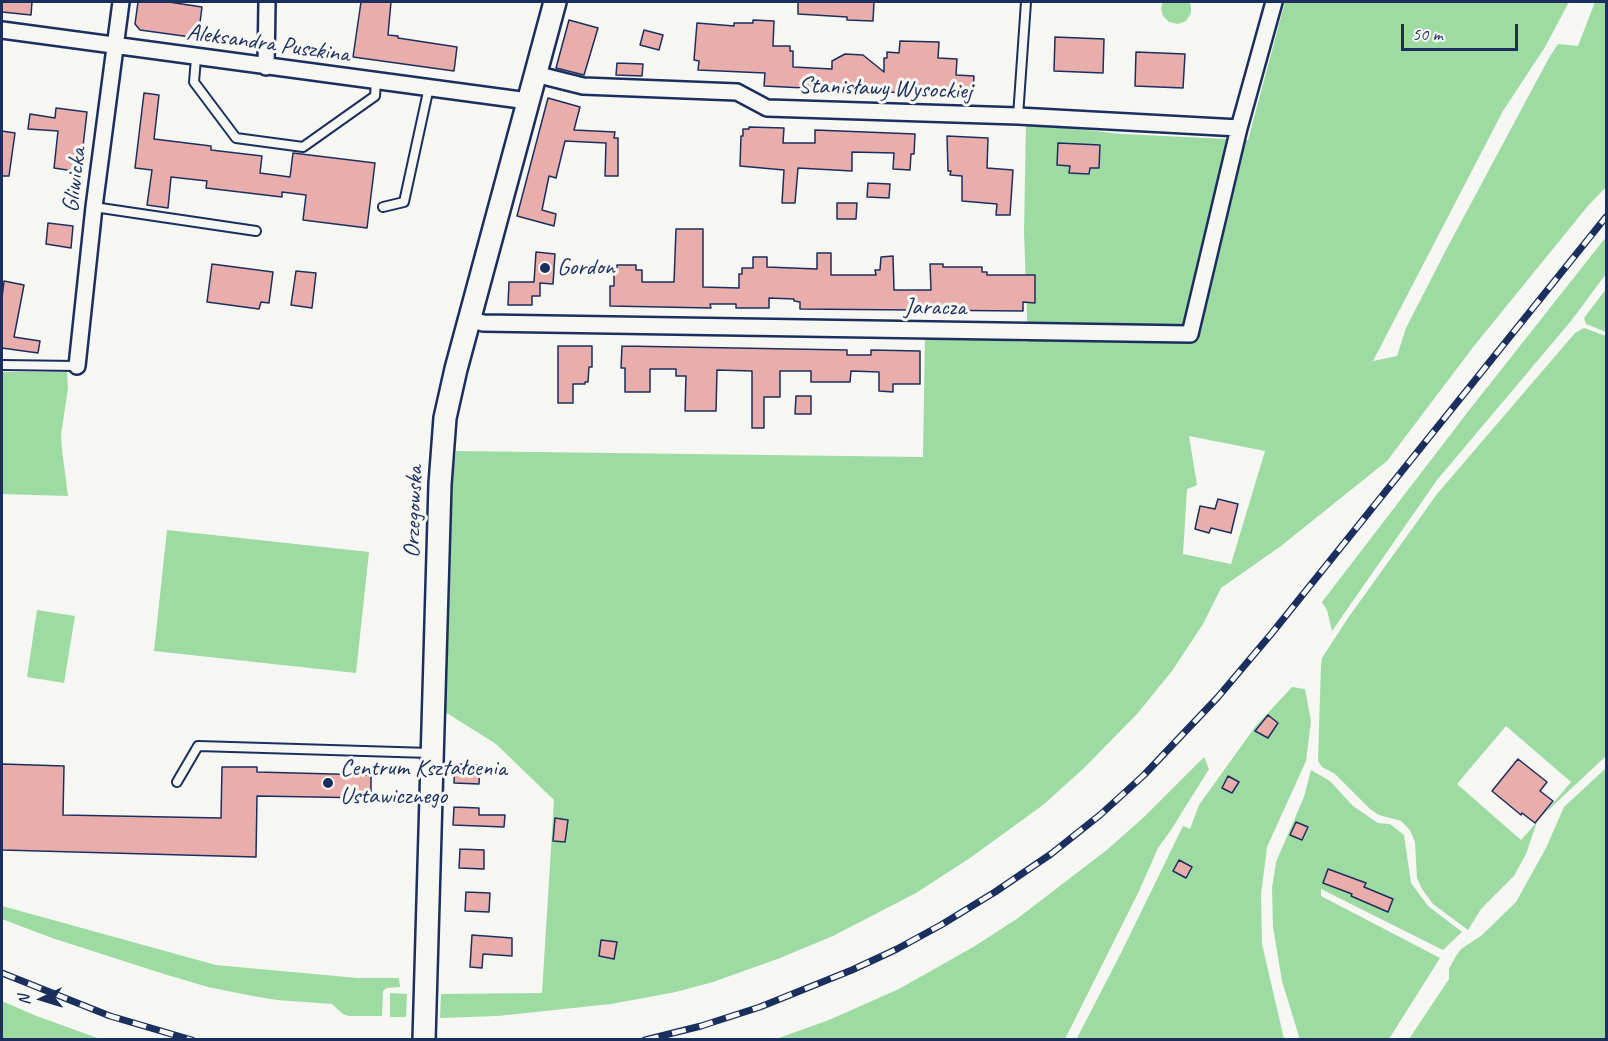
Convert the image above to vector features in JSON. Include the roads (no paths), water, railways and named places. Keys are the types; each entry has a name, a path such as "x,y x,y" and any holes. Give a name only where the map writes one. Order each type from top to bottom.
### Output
{"street":[{"name":"Gliwicka","path":"77,366 94,207 121,2"},
{"path":"266,67 267,2"},
{"name":"Orzegowska","path":"424,1031 431,753 442,451 446,418 469,319 555,2"},
{"path":"1239,128 1274,2"},
{"name":"Aleksandra Puszkina","path":"2,30 528,102"},
{"name":"Stanisławy Wysockiej","path":"535,74 583,86 737,92 768,108 1018,116 1239,128"},
{"name":"Jaracza","path":"469,319 483,323 1190,334 1239,128"}],"lane":[{"path":"1018,116 1026,2"},
{"path":"196,58 194,82 236,138 303,147 375,96 376,82"},
{"path":"383,207 404,202 429,87"},
{"path":"94,207 256,231"},
{"path":"2,365 77,366"},
{"path":"177,782 198,746 431,753"}],"railway":[{"path":"645,1040 701,1026 760,1007 897,949 995,892 1051,854 1100,815 1144,775 1218,697 1606,217"},
{"path":"2,973 110,1016 192,1040"}],"place":[{"name":"Gordon","path":"545,268"},
{"name":"Centrum Kształcenia Ustawicznego","path":"328,783"}]}
